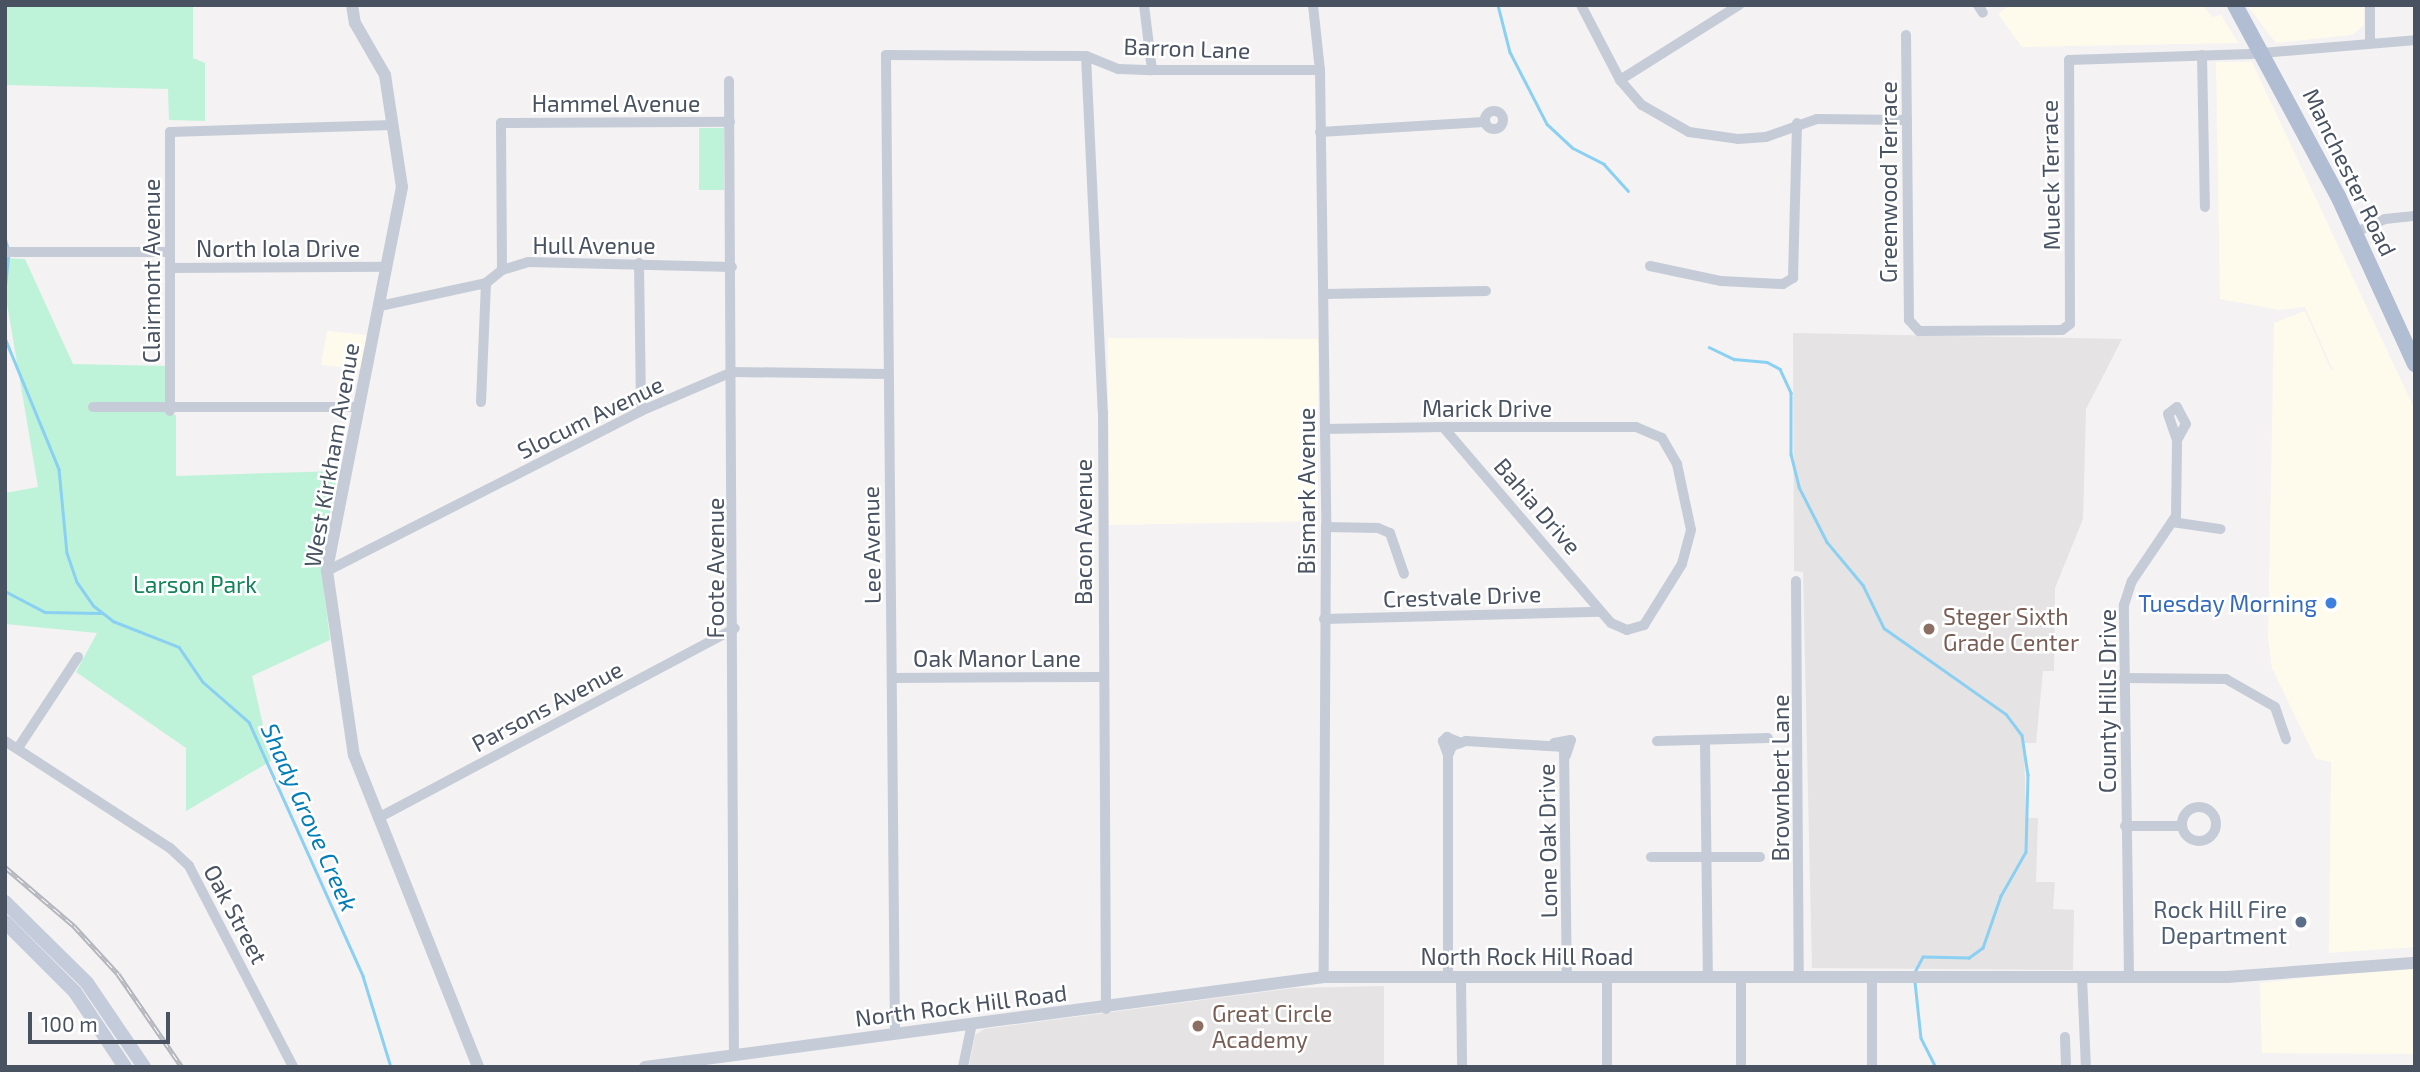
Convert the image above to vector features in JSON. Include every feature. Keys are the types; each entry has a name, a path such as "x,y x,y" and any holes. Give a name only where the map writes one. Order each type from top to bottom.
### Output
{"main road":[{"name":"Manchester Road","path":"2235,5 2264,52 2356,232 2413,355"},
{"path":"5,902 87,983 144,1067"},
{"path":"5,922 75,992 125,1067"}],"street":[{"name":"West Kirkham Avenue","path":"352,5 355,23 384,75 402,187 327,572 349,734 378,818 478,1067"},
{"path":"1144,5 1152,71"},
{"name":"Bismark Avenue","path":"1314,5 1320,70 1324,294 1324,977"},
{"path":"1581,5 1620,80 1642,105 1689,132 1715,139 1766,137 1797,123 1907,120"},
{"path":"1620,80 1739,5"},
{"path":"2370,5 2370,40"},
{"name":"Greenwood Terrace","path":"1906,35 1911,328"},
{"name":"Mueck Terrace","path":"1911,328 2066,328 2072,319 2069,60 2264,52 2370,40 2415,40"},
{"name":"Barron Lane","path":"886,55 1086,56 1119,69 1152,71 1320,70"},
{"name":"Lee Avenue","path":"886,55 895,1034"},
{"path":"2202,55 2205,207"},
{"name":"Bacon Avenue","path":"1086,56 1103,413 1102,677 1106,1009"},
{"name":"Foote Avenue","path":"729,81 735,628 734,1054"},
{"name":"Hammel Avenue","path":"502,270 501,123 730,122"},
{"path":"1320,132 1484,122"},
{"path":"1650,266 1721,281 1783,284 1795,274 1797,123"},
{"name":"Clairmont Avenue","path":"170,411 170,132 393,125"},
{"path":"2356,232 2385,219 2415,216"},
{"path":"9,252 170,252"},
{"name":"Hull Avenue","path":"380,306 486,283 502,270 528,262 639,262 732,267"},
{"path":"639,262 641,411"},
{"name":"North Iola Drive","path":"170,268 387,267"},
{"path":"481,402 486,283"},
{"path":"1324,294 1486,291"},
{"name":"Slocum Avenue","path":"327,572 641,411 732,372 888,373"},
{"path":"93,407 170,411 358,407"},
{"name":"Bahia Drive","path":"1443,428 1600,612"},
{"name":"Marick Drive","path":"1325,429 1648,430 1672,450 1677,464 1691,530 1688,549 1644,625 1627,630 1600,612"},
{"path":"2177,440 2172,522 2220,529"},
{"name":"County Hills Drive","path":"2129,976 2124,606 2132,581 2172,522"},
{"path":"1326,527 1378,528 1390,533 1404,574"},
{"name":"Brownbert Lane","path":"1796,581 1800,975"},
{"name":"Crestvale Drive","path":"1324,619 1600,612"},
{"name":"Parsons Avenue","path":"378,818 735,628"},
{"path":"18,748 78,657"},
{"name":"Oak Manor Lane","path":"892,678 1102,677"},
{"path":"2124,678 2226,679 2275,707 2286,739"},
{"path":"1657,741 1768,738"},
{"path":"1705,740 1708,976"},
{"name":"Oak Street","path":"5,741 170,848 189,866 293,1067"},
{"name":"Lone Oak Drive","path":"1455,979 1454,748 1561,748 1567,977"},
{"path":"2125,826 2182,826"},
{"path":"1651,857 1760,857"},
{"name":"North Rock Hill Road","path":"645,1067 972,1023 1106,1009 1324,977 1455,979 1800,975 1927,978 2262,976 2415,963"},
{"path":"1741,976 1741,1067"},
{"path":"1607,977 1607,1067"},
{"path":"1872,977 1872,1067"},
{"path":"2065,1037 2067,1067 2085,1063 2082,977"},
{"path":"1455,979 1462,1067"},
{"path":"963,1067 972,1023"}],"shaded area":[{"path":"2010,5 2203,5 2212,17 2221,15 2238,43 2022,47 1998,14"},
{"path":"2247,5 2364,5 2364,25 2352,35 2276,43"},
{"path":"2216,62 2252,62 2415,410 2415,947 2329,953 2331,762 2316,759 2272,668 2268,638 2274,323 2305,311 2333,370 2305,307 2280,310 2220,299"},
{"path":"327,331 368,335 361,369 321,365"},
{"name":"Steger Sixth Grade Center","path":"1793,333 2122,339 2086,409 2083,519 2055,588 2054,671 2043,671 2036,743 2024,743 2026,818 2038,818 2036,882 2055,882 2053,909 2074,910 2073,970 1812,968 1803,572 1794,571"},
{"path":"1108,338 1318,339 1318,521 1109,525"},
{"path":"2387,969 2415,969 2415,1054 2262,1053 2260,983"},
{"name":"Great Circle Academy","path":"1384,986 1384,1067 969,1067 975,1035 984,1029 1293,988"}],"green space":[{"path":"5,5 193,5 193,58 205,63 205,121 169,120 168,89 5,85"},
{"path":"699,128 724,128 724,190 699,190"},
{"name":"Larson Park","path":"5,258 25,259 73,364 167,366 168,415 176,415 176,476 338,471 321,565 330,640 252,676 271,761 186,811 186,748 76,672 97,633 5,624 5,493 38,487 5,292"}],"waterway":[{"path":"1498,5 1510,52 1547,124 1573,148 1604,164 1628,191"},
{"name":"Shady Grove Creek","path":"5,238 8,248"},
{"name":"Shady Grove Creek","path":"5,286 8,255"},
{"name":"Shady Grove Creek","path":"5,338 59,469 67,553 77,582 94,606 113,621 179,647 203,682 249,722 363,976 391,1067"},
{"path":"1709,347 1734,359 1767,362 1780,369 1791,393 1791,454 1799,487 1827,542 1863,585 1884,628 2006,714 2022,735 2028,775 2026,852 2001,896 1983,948 1969,958 1923,957 1915,972"},
{"path":"5,591 45,612 101,613"},
{"path":"1915,982 1921,1038 1936,1067"}],"railway":[{"path":"5,867 74,926 118,974 182,1067"}],"place":[{"name":"Tuesday Morning","path":"2331,603"},
{"name":"Steger Sixth Grade Center","path":"1929,629"},
{"name":"Rock Hill Fire Department","path":"2301,922"},
{"name":"Great Circle Academy","path":"1198,1026"}]}
